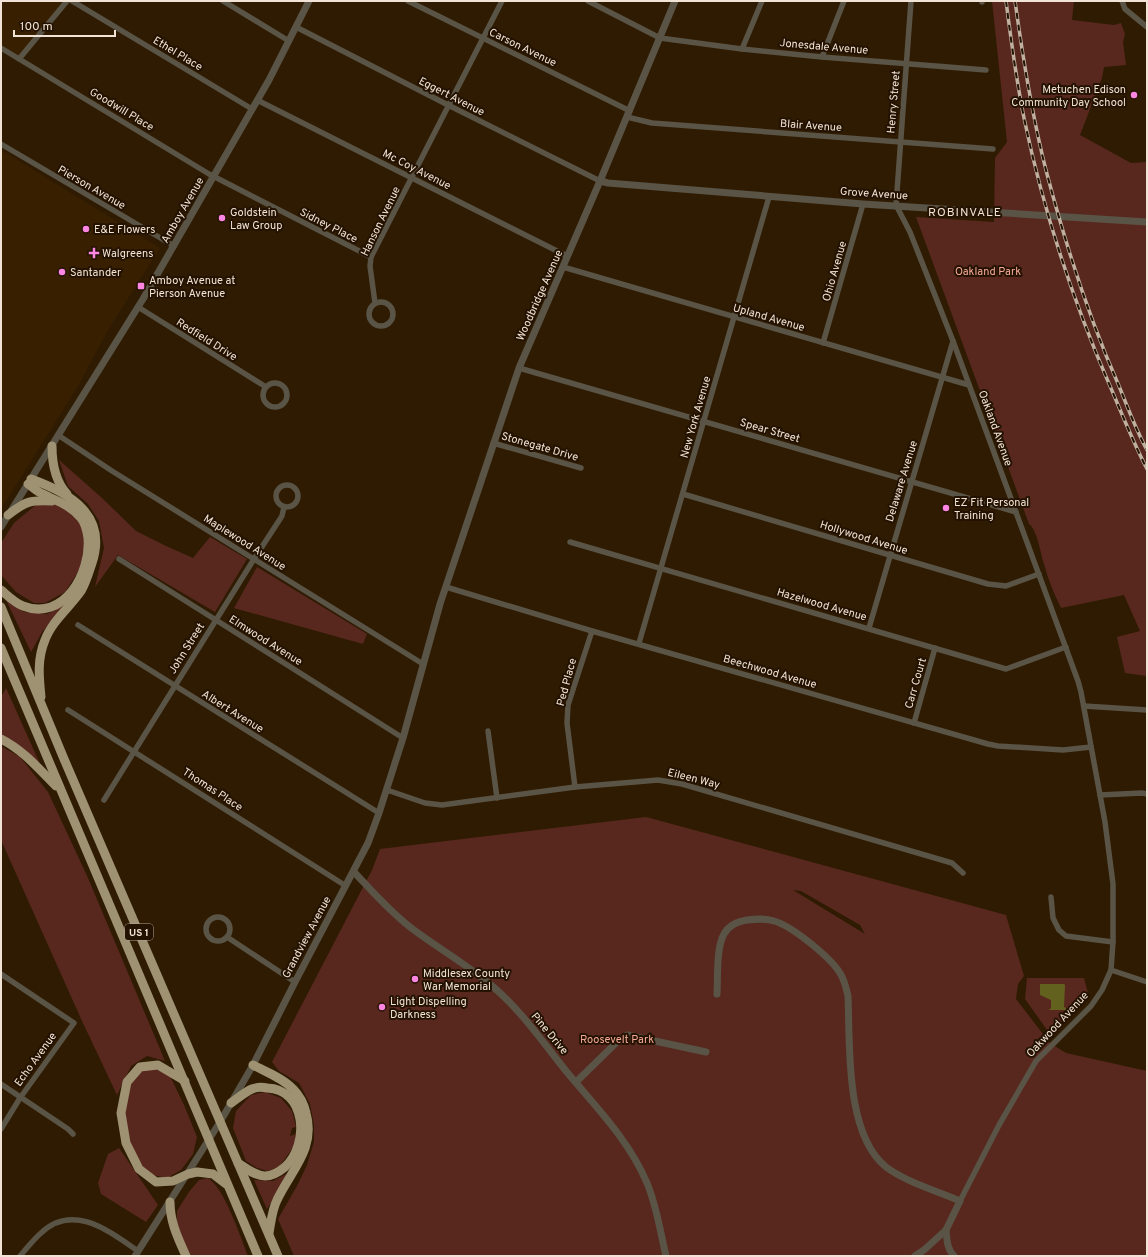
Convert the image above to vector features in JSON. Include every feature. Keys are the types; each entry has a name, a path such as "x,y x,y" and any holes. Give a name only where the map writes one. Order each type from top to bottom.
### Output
{"highway":[{"path":"43,708 39,671 40,655 45,638 53,625 82,589 94,556 96,540 94,528 88,514 60,487 52,458 52,446"},
{"path":"29,481 56,490 72,500"},
{"path":"1,590 22,606 37,609 50,607 65,600 76,585 89,549 87,530 82,519 71,508 42,494 29,481"},
{"path":"8,515 22,504 35,500 57,500"},
{"name":"US 1","path":"1,607 278,1256"},
{"name":"US 1","path":"1,651 185,1081 258,1256"},
{"path":"1,739 28,757 60,790"},
{"path":"185,1081 158,1065 140,1067 127,1082 121,1112 126,1143 139,1169 156,1182 172,1181 188,1174 198,1172 213,1174 227,1184"},
{"path":"253,1065 285,1082 293,1089 304,1106 308,1122 308,1140 301,1158 277,1200 269,1233"},
{"path":"231,1103 256,1088 271,1088 280,1090 293,1102 298,1111 301,1123 301,1136 294,1157 279,1172 265,1176 254,1173 238,1163"},
{"path":"170,1202 170,1213 173,1227 186,1256"}],"street":[{"path":"19,59 67,1"},
{"name":"Ethel Place","path":"72,1 252,109"},
{"path":"223,1 289,41"},
{"name":"Amboy Avenue","path":"1,527 138,307 174,246 257,100 310,1"},
{"name":"Carson Avenue","path":"408,1 628,114"},
{"name":"Hanson Avenue","path":"375,303 370,266 371,257 502,1"},
{"name":"Jonesdale Avenue","path":"588,1 660,38 742,49 822,57 986,70"},
{"name":"Woodbridge Avenue","path":"440,604 519,368 600,181 675,1"},
{"path":"742,49 762,1"},
{"path":"822,57 844,1"},
{"name":"Henry Street","path":"896,205 912,1"},
{"path":"1122,1 1125,9 1147,27"},
{"name":"Eggert Avenue","path":"296,27 600,181"},
{"name":"Goodwill Place","path":"1,48 214,176"},
{"name":"Mc Coy Avenue","path":"257,100 567,256"},
{"name":"Blair Avenue","path":"628,114 652,123 993,149"},
{"name":"Pierson Avenue","path":"1,144 174,246"},
{"name":"Sidney Place","path":"214,176 371,257"},
{"name":"Grove Avenue","path":"600,181 608,183 769,197 1147,222"},
{"name":"New York Avenue","path":"639,643 662,569 769,197"},
{"name":"Ohio Avenue","path":"823,343 864,204"},
{"name":"Oakland Avenue","path":"896,205 910,232 953,341 1071,659"},
{"name":"Upland Avenue","path":"563,267 969,385"},
{"name":"Hanson Avenue","path":"383,302 390,306 392,310 392,318 388,325 380,327 372,324 370,321 368,317 369,309 375,303 383,302"},
{"name":"Redfield Drive","path":"138,307 266,387"},
{"name":"Delaware Avenue","path":"868,628 953,341"},
{"name":"Spear Street","path":"519,368 1016,512"},
{"path":"273,382 283,385 287,391 285,401 277,407 268,404 264,400 263,395 266,387 273,382"},
{"name":"Maplewood Avenue","path":"58,435 112,471 423,664"},
{"name":"Stonegate Drive","path":"493,443 581,468"},
{"path":"286,484 296,488 299,498 294,505 284,507 277,501 277,492 281,486 286,484"},
{"name":"Hollywood Avenue","path":"683,494 997,586 1015,584 1039,574"},
{"name":"John Street","path":"104,800 282,516 284,507"},
{"name":"Hazelwood Avenue","path":"570,542 1006,669 1066,647"},
{"name":"Elmwood Avenue","path":"119,559 403,738"},
{"name":"Beechwood Avenue","path":"446,587 592,631 639,643 998,746 1063,750 1091,747"},
{"name":"Grandview Avenue","path":"136,1254 188,1174 253,1065 368,844 403,738 440,604"},
{"name":"Albert Avenue","path":"78,625 379,814"},
{"name":"Ped Place","path":"575,787 568,722 568,705 592,631"},
{"name":"Carr Court","path":"914,723 935,648"},
{"name":"Oakwood Avenue","path":"915,1256 946,1230 999,1125 1036,1061 1091,1006 1102,990 1111,970 1113,942 1113,884 1100,795 1084,706 1071,659"},
{"path":"1084,706 1147,710"},
{"name":"Thomas Place","path":"68,710 346,886"},
{"path":"488,731 497,798"},
{"name":"Eileen Way","path":"387,790 425,803 442,805 575,787 658,780 682,784 952,863 963,873"},
{"path":"1100,795 1147,794"},
{"name":"Pine Drive","path":"354,872 405,923 482,978 502,995 524,1019 614,1128 640,1169 652,1197 665,1256"},
{"path":"1051,897 1053,918 1059,930 1066,936 1113,942"},
{"path":"218,916 227,920 231,928 227,937 218,941 210,938 206,929 206,924 209,920 218,916"},
{"path":"717,994 721,940 728,928 741,921 762,919 783,924 803,937 832,964 840,973 846,984 848,996 852,1082 855,1103 859,1121 871,1150 877,1159 898,1174 960,1201"},
{"path":"227,937 295,982"},
{"path":"1111,970 1147,982"},
{"name":"Echo Avenue","path":"1,974 74,1023 20,1098 1,1129"},
{"path":"576,1082 617,1042 627,1035 706,1052"},
{"path":"1,1084 68,1129 73,1134"},
{"path":"20,1256 42,1232 53,1224 75,1219 90,1222 107,1230 136,1254"},
{"path":"946,1230 947,1241 951,1253 954,1256"}],"shaded area":[{"path":"1,1 64,1 18,59 1,48"},
{"path":"1,150 160,248 108,330 78,386 1,509"},
{"path":"1040,984 1065,985 1064,1007 1066,1010 1049,1010 1051,1008 1051,1000 1040,995"}],"green space":[{"name":"Oakland Park","path":"992,1 1074,1 1072,20 1114,25 1121,23 1125,34 1123,42 1126,65 1104,67 1102,78 1080,135 1131,163 1147,162 1147,676 1125,673 1117,637 1140,631 1124,595 1061,608 1047,575 1036,536 1029,524 916,217 994,222 995,158 1007,142"},
{"path":"59,460 102,498 136,531 193,558 210,537 247,559 215,612 118,555 95,587 104,548 99,521 88,504 68,486"},
{"path":"37,504 57,504 67,508 81,524 85,544 80,569 65,592 45,603 34,603 16,592 1,575 1,543 14,523"},
{"path":"257,567 367,634 363,644 234,608"},
{"path":"6,600 24,612 47,614 64,605 42,632 31,652"},
{"path":"6,688 40,764 13,741 1,736 1,697"},
{"path":"1,746 20,757 48,792 88,878 165,1061 147,1056 131,1066 117,1095 82,1021 1,840"},
{"name":"Roosevelt Park","path":"646,817 1006,915 1024,976 1018,984 1016,999 1046,1038 1045,1040 1066,1053 1147,1071 1147,1256 294,1256 278,1219 307,1165 314,1142 314,1125 310,1104 299,1083 279,1071 272,1062 372,870 380,849","holes":["793,890 801,891 860,925 865,934"]},
{"path":"1027,978 1084,978 1088,993 1050,1034 1025,999"},
{"path":"141,1069 159,1070 170,1076 197,1137 193,1154 181,1170 167,1178 148,1174 137,1159 129,1141 125,1111 126,1101 128,1091 133,1080"},
{"path":"265,1092 281,1098 292,1111 296,1127 292,1128 290,1136 296,1134 294,1146 280,1166 268,1171 257,1168 246,1161 233,1128 236,1111 251,1095"},
{"path":"119,1148 158,1205 146,1222 101,1194 98,1183 108,1154"},
{"path":"290,1172 267,1209 254,1180 273,1181"},
{"path":"208,1178 226,1202 248,1256 190,1256 177,1227 177,1211 189,1192 199,1180"}],"railway":[{"path":"1006,1 1016,74 1024,118 1040,186 1060,254 1096,354 1147,469"},
{"path":"1015,1 1032,110 1047,174 1062,228 1079,282 1098,334 1132,419 1147,450"}],"place":[{"name":"Metuchen Edison Community Day School","path":"1134,95"},
{"name":"Goldstein Law Group","path":"222,218"},
{"name":"E&E Flowers","path":"86,229"},
{"name":"Walgreens","path":"94,253"},
{"name":"Santander","path":"62,272"},
{"name":"Amboy Avenue at Pierson Avenue","path":"141,286"},
{"name":"EZ Fit Personal Training","path":"946,508"},
{"name":"Middlesex County War Memorial","path":"415,979"},
{"name":"Light Dispelling Darkness","path":"382,1007"}],"district":[{"name":"ROBINVALE","path":"965,212"}]}
